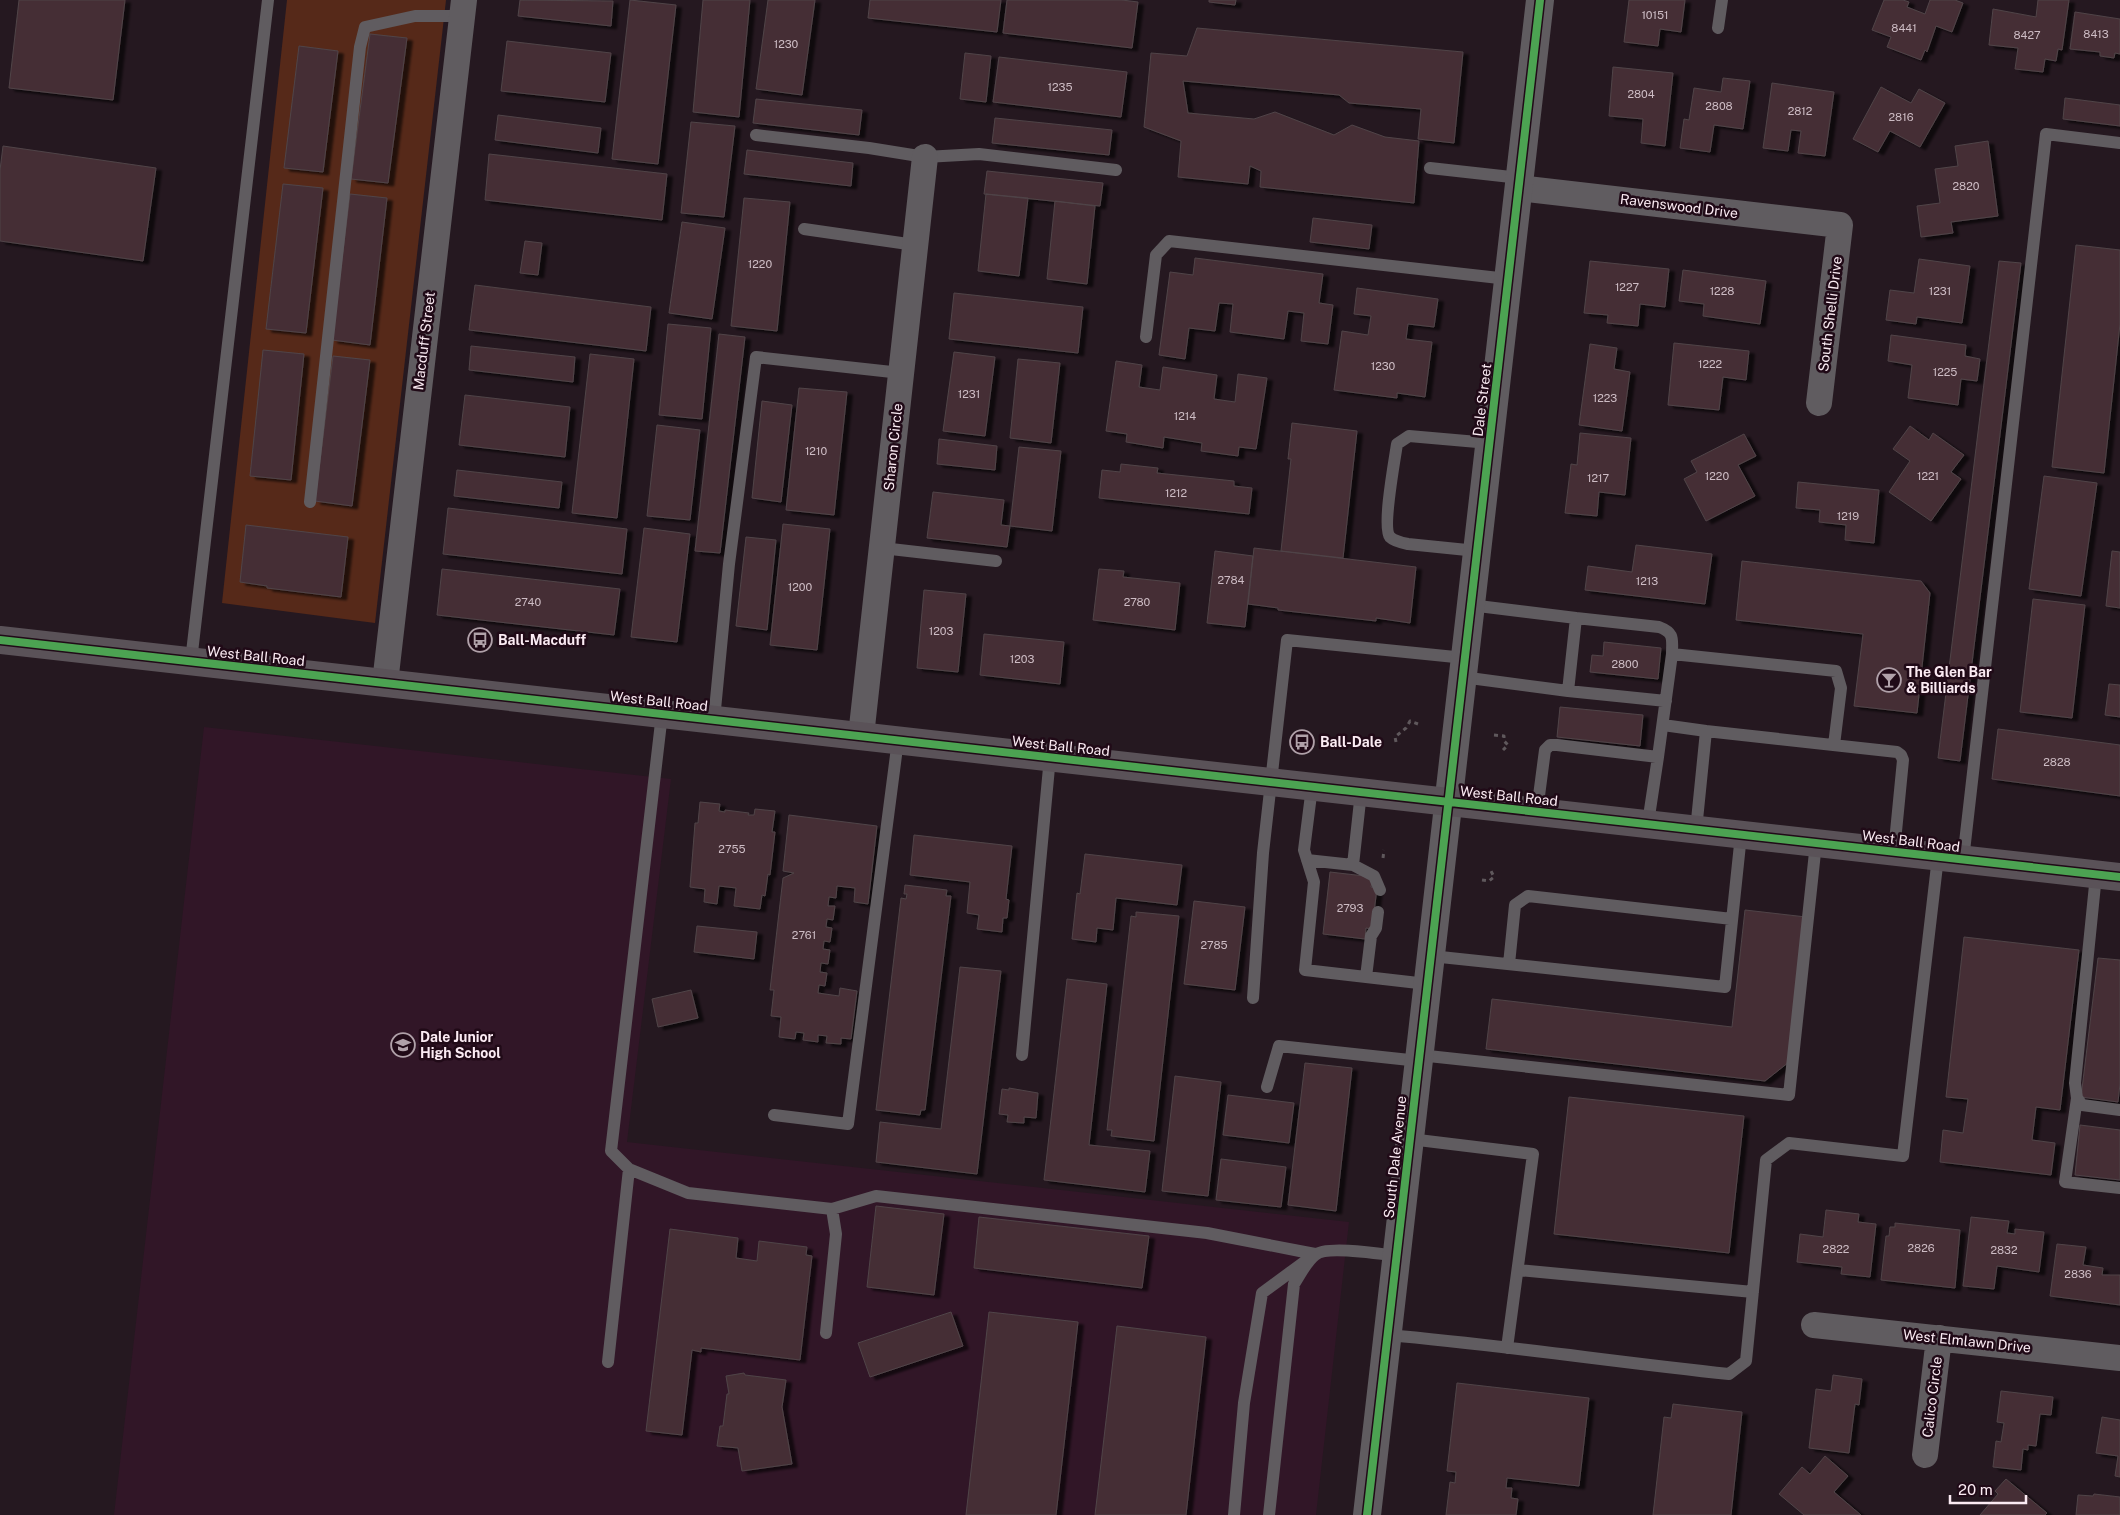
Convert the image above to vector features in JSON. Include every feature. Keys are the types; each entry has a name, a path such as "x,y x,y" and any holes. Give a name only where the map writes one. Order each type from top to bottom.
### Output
{"main road":[{"name":"West Ball Road","path":"0,640 2108,876"}],"street":[{"name":"Dale Street","path":"1448,802 1540,0"},
{"name":"Macduff Street","path":"385,683 463,8"},
{"name":"Sharon Circle","path":"860,736 925,157"},
{"name":"Ravenswood Drive","path":"1519,183 1840,225"},
{"name":"South Shelli Drive","path":"1819,403 1840,225"},
{"name":"South Dale Avenue","path":"1367,1515 1448,802"},
{"name":"West Elmlawn Drive","path":"1814,1325 2120,1358"},
{"name":"Calico Circle","path":"1925,1456 1939,1338"}],"lane":[{"path":"192,661 268,0"},
{"path":"1718,28 1722,0"},
{"path":"310,502 341,206 360,48 365,27 463,8"},
{"path":"1388,1335 1729,1374 1746,1361 1766,1160 1789,1143 1903,1156 1950,858 2046,134 2120,143"},
{"path":"756,135 869,148 925,157 979,154 1116,170"},
{"path":"1430,168 1519,183"},
{"path":"804,229 915,245"},
{"path":"1146,338 1156,255 1170,241 1508,279"},
{"path":"714,720 729,564 756,357 901,373"},
{"path":"1477,551 1408,544 1399,541 1390,537 1387,531 1387,517 1397,444 1409,436 1489,443"},
{"path":"882,548 996,561"},
{"path":"1470,605 1659,627 1668,630 1672,637 1672,654 1648,823"},
{"path":"1568,691 1576,618"},
{"path":"1253,998 1263,853 1287,640 1463,668 1568,691 1666,701"},
{"path":"1672,654 1836,671 1841,688 1834,745"},
{"path":"662,714 611,1151 629,1169 688,1193 832,1209 876,1196 1207,1233 1315,1254"},
{"path":"1663,725 1897,752 1903,760 1894,852"},
{"path":"1696,830 1706,731"},
{"path":"774,1115 848,1124 898,740"},
{"path":"1537,811 1545,750 1550,745 1658,757"},
{"path":"1022,1055 1050,757"},
{"path":"1312,787 1304,850 1314,882 1305,970 1427,984"},
{"path":"1353,865 1362,792"},
{"path":"1430,956 1725,987 1741,835"},
{"path":"1267,1087 1279,1046 1789,1095 1816,843"},
{"path":"1307,860 1353,865 1374,876 1380,890"},
{"path":"2108,876 2075,1083 2077,1098 2065,1182 2120,1188"},
{"path":"1509,964 1515,905 1528,896 1732,919"},
{"path":"1366,977 1371,936 1376,928 1378,912"},
{"path":"2077,1098 2082,1105 2120,1110"},
{"path":"1410,1139 1533,1154 1507,1348"},
{"path":"608,1362 629,1169"},
{"path":"826,1333 836,1234 832,1209"},
{"path":"1234,1515 1244,1403 1262,1293 1315,1254 1327,1251 1356,1251 1396,1256"},
{"path":"1269,1515 1294,1284 1315,1254"},
{"path":"1518,1270 1753,1292"}],"path":[{"path":"1396,742 1395,737 1406,728 1410,721 1418,724"},
{"path":"1494,736 1504,736 1504,741 1508,745 1503,750"},
{"path":"1482,880 1490,881 1494,877 1491,871"}],"shaded area":[{"path":"287,0 446,0 375,623 222,603"},
{"name":"Dale Junior High School","path":"204,727 671,779 627,1142 1349,1222 1316,1515 114,1515"}],"building":[{"path":"19,0 125,0 113,100 9,88"},
{"path":"520,0 613,1 611,26 518,16"},
{"path":"630,0 676,5 658,164 612,159"},
{"path":"703,0 750,0 739,117 693,112"},
{"path":"768,0 815,0 802,95 756,89"},
{"path":"870,0 1001,0 997,32 868,18"},
{"path":"1007,0 1122,0 1138,2 1132,48 1003,33"},
{"path":"1209,0 1236,0 1235,5 1209,2"},
{"path":"1629,0 1685,0 1681,32 1660,29 1658,46 1624,42"},
{"path":"1884,0 1903,0 1909,2 1907,7 1925,14 1930,0 1955,0 1963,3 1952,32 1936,26 1927,52 1925,50 1921,60 1887,47 1891,37 1872,30"},
{"path":"2038,0 2069,0 2062,50 2058,49 2056,61 2045,59 2043,72 2015,69 2018,48 1989,45 1993,9 2036,17"},
{"path":"2075,12 2120,19 2120,54 2115,53 2114,58 2100,56 2100,52 2070,49"},
{"path":"1197,28 1463,52 1454,143 1418,139 1421,109 1349,103 1339,95 1183,81 1188,113 1254,119 1275,112 1334,135 1352,125 1385,137 1419,141 1414,203 1260,187 1261,171 1250,166 1248,184 1178,177 1181,141 1144,127 1151,53 1187,56"},
{"path":"370,34 407,38 388,183 351,179"},
{"path":"507,41 611,53 605,102 501,91"},
{"path":"299,46 338,51 323,172 284,168"},
{"path":"965,53 991,56 986,102 960,99"},
{"path":"999,57 1127,72 1121,117 993,102"},
{"path":"1613,67 1673,73 1665,146 1641,143 1643,119 1609,116"},
{"path":"1723,78 1750,81 1743,129 1714,125 1710,152 1680,148 1684,119 1689,120 1694,88 1721,92"},
{"path":"1772,83 1834,92 1825,156 1798,153 1801,131 1791,130 1788,151 1763,148"},
{"path":"1881,87 1911,103 1919,89 1945,103 1920,147 1890,131 1878,152 1853,139"},
{"path":"2065,98 2120,105 2120,126 2063,119"},
{"path":"756,99 862,110 859,135 753,123"},
{"path":"498,115 601,128 598,153 495,140"},
{"path":"995,118 1112,130 1109,155 992,143"},
{"path":"691,122 735,126 724,217 681,213"},
{"path":"1988,141 1998,216 1951,222 1953,233 1921,237 1917,206 1940,203 1935,169 1958,166 1955,146"},
{"path":"3,146 156,168 143,261 0,241 0,170"},
{"path":"747,150 853,163 851,186 744,174"},
{"path":"489,154 667,174 662,220 485,200"},
{"path":"987,171 1103,183 1100,206 984,194"},
{"path":"283,184 323,188 306,333 266,329"},
{"path":"350,194 387,198 370,345 332,340"},
{"path":"986,194 1028,198 1019,276 978,271"},
{"path":"744,198 790,202 777,331 731,326"},
{"path":"1055,201 1095,206 1087,284 1047,279"},
{"path":"1313,218 1372,225 1369,249 1310,242"},
{"path":"682,222 725,228 712,319 669,313"},
{"path":"525,241 542,243 538,275 520,273"},
{"path":"2076,245 2120,250 2120,324 2104,473 2052,467"},
{"path":"1195,258 1323,274 1319,303 1333,305 1328,344 1301,341 1304,313 1288,311 1284,339 1230,332 1233,304 1219,303 1215,331 1189,328 1185,359 1159,355 1170,272 1193,275"},
{"path":"1919,259 1970,266 1962,323 1917,317 1916,324 1886,320 1890,290 1914,293"},
{"path":"1590,261 1669,269 1665,307 1640,304 1638,326 1607,323 1608,315 1584,313"},
{"path":"1999,261 2021,263 1960,761 1938,758"},
{"path":"1683,270 1766,281 1760,324 1703,316 1704,304 1679,301"},
{"path":"475,285 651,307 646,351 469,330"},
{"path":"1357,288 1438,299 1434,327 1408,324 1406,339 1432,342 1425,397 1397,393 1397,398 1334,390 1342,331 1368,335 1371,316 1354,314"},
{"path":"954,293 1083,307 1078,353 949,339"},
{"path":"668,324 711,328 702,419 659,415"},
{"path":"719,334 745,337 720,553 695,551"},
{"path":"1891,335 1966,345 1965,356 1980,359 1977,381 1961,379 1958,405 1908,398 1912,365 1888,361"},
{"path":"1674,343 1749,351 1746,380 1723,377 1719,410 1668,405"},
{"path":"1590,344 1617,348 1614,369 1630,372 1622,431 1579,425"},
{"path":"471,346 575,357 573,382 469,370"},
{"path":"263,350 304,354 291,480 250,476"},
{"path":"954,352 995,357 985,436 943,431"},
{"path":"590,354 634,359 617,518 572,513"},
{"path":"333,356 370,360 352,506 315,501"},
{"path":"1018,359 1060,363 1051,443 1010,438"},
{"path":"1116,361 1142,365 1139,387 1160,390 1163,367 1217,375 1214,399 1235,402 1238,374 1267,378 1256,449 1239,447 1238,456 1201,451 1202,443 1164,437 1163,448 1126,442 1127,434 1106,431"},
{"path":"799,388 847,392 834,515 786,510"},
{"path":"465,395 570,407 565,457 459,445"},
{"path":"762,401 792,405 781,502 752,498"},
{"path":"1292,423 1357,431 1343,558 1281,551 1291,459 1288,459"},
{"path":"657,425 700,430 690,520 647,516"},
{"path":"1910,426 1929,440 1933,433 1964,455 1951,472 1961,479 1931,521 1889,492 1910,461 1893,449"},
{"path":"1580,433 1631,438 1625,495 1599,492 1597,516 1565,513 1571,464 1577,465"},
{"path":"1744,434 1756,456 1738,465 1755,496 1706,521 1684,479 1697,472 1691,461"},
{"path":"939,439 997,446 995,470 937,464"},
{"path":"1019,447 1061,451 1052,531 1010,526"},
{"path":"1121,464 1158,468 1157,473 1234,481 1234,486 1252,488 1249,514 1099,498 1102,470 1120,472"},
{"path":"457,470 562,482 559,508 454,496"},
{"path":"2044,476 2097,483 2081,596 2029,589"},
{"path":"1798,482 1879,490 1874,543 1845,540 1846,525 1819,522 1820,510 1796,508"},
{"path":"933,492 1004,500 1001,525 1010,526 1007,547 927,538"},
{"path":"448,508 627,529 622,574 443,554"},
{"path":"783,524 830,529 817,650 770,645"},
{"path":"246,525 348,537 341,597 267,588 267,586 240,582"},
{"path":"644,528 690,534 677,642 631,637"},
{"path":"746,537 776,540 767,630 736,626"},
{"path":"1636,545 1712,554 1705,604 1585,590 1588,566 1632,572"},
{"path":"1254,548 1416,567 1410,623 1376,618 1376,621 1278,610 1278,608 1248,604"},
{"path":"1215,551 1253,556 1245,627 1207,623"},
{"path":"2112,551 2120,552 2120,608 2106,606"},
{"path":"1742,561 1921,581 1930,593 1917,713 1854,706 1863,634 1736,620"},
{"path":"442,569 620,589 614,635 437,615"},
{"path":"1099,569 1124,571 1123,577 1180,583 1175,630 1093,620"},
{"path":"924,590 966,594 958,672 917,668"},
{"path":"2033,599 2085,605 2072,718 2020,712"},
{"path":"984,634 1064,642 1060,684 980,675"},
{"path":"1604,642 1661,648 1658,679 1590,672 1592,655 1603,656"},
{"path":"2109,684 2120,685 2120,717 2105,715"},
{"path":"1560,707 1643,715 1640,746 1557,737"},
{"path":"1998,729 2120,745 2120,796 1992,779"},
{"path":"700,802 720,804 719,811 749,813 748,815 754,815 755,809 775,811 772,832 775,832 770,875 768,874 765,896 762,895 760,909 734,906 736,888 719,886 717,904 704,902 705,889 690,887 695,823 698,823"},
{"path":"789,815 877,826 868,904 854,902 855,888 837,886 836,898 829,897 828,906 835,906 833,920 827,919 826,927 832,928 830,942 824,941 823,949 830,950 828,964 821,963 820,972 827,973 825,986 819,985 818,993 839,996 840,988 857,991 851,1039 841,1038 841,1044 826,1043 827,1036 818,1035 818,1042 803,1040 804,1033 796,1032 795,1039 779,1037 781,1017 771,1016 774,990 770,990 783,878 794,873 783,871"},
{"path":"914,835 1012,846 1006,899 1009,900 1007,918 1003,918 1002,932 977,929 979,915 967,913 970,882 910,875"},
{"path":"1085,854 1182,865 1177,905 1116,898 1113,930 1097,928 1096,942 1072,939 1077,893 1080,894"},
{"path":"1330,872 1373,877 1371,887 1377,888 1372,929 1366,928 1365,939 1323,934"},
{"path":"905,885 947,890 946,896 951,896 925,1110 921,1110 920,1115 876,1110 901,898 906,899 907,894 904,894"},
{"path":"1194,901 1245,907 1235,990 1184,984"},
{"path":"1745,910 1806,917 1789,1062 1765,1081 1486,1049 1492,999 1732,1027"},
{"path":"1136,912 1179,916 1154,1141 1111,1136 1112,1130 1107,1130 1131,916 1136,917"},
{"path":"697,926 757,932 754,959 694,952"},
{"path":"1964,937 2079,950 2060,1110 2036,1107 2032,1140 2055,1143 2051,1175 1940,1162 1943,1130 1963,1133 1968,1099 1946,1097"},
{"path":"2098,958 2120,960 2120,1084 2118,1102 2081,1097"},
{"path":"960,967 1001,971 977,1174 876,1162 880,1122 941,1129"},
{"path":"1067,979 1107,984 1089,1145 1150,1151 1145,1192 1044,1180"},
{"path":"691,990 698,1018 658,1027 652,999"},
{"path":"1305,1063 1352,1068 1336,1211 1288,1205"},
{"path":"1175,1076 1221,1082 1208,1196 1162,1191"},
{"path":"1009,1088 1038,1093 1036,1118 1024,1117 1024,1123 1007,1122 1008,1115 999,1114 1002,1089 1009,1090"},
{"path":"1228,1095 1294,1103 1289,1143 1223,1135"},
{"path":"1569,1097 1744,1116 1729,1253 1554,1234"},
{"path":"2080,1125 2120,1130 2120,1180 2075,1175"},
{"path":"1221,1159 1286,1167 1281,1207 1216,1200"},
{"path":"876,1206 944,1214 934,1295 867,1287"},
{"path":"1826,1210 1859,1214 1858,1222 1876,1224 1870,1277 1841,1274 1842,1267 1797,1262 1800,1234 1823,1237"},
{"path":"979,1217 1149,1236 1142,1288 974,1268"},
{"path":"1971,1217 2009,1221 2007,1233 2015,1234 2015,1229 2044,1232 2039,1272 1997,1266 1994,1289 1963,1286"},
{"path":"1895,1223 1960,1230 1955,1288 1881,1280 1886,1236 1889,1236 1890,1227 1895,1227"},
{"path":"670,1229 738,1238 736,1258 757,1261 759,1241 807,1247 806,1255 812,1256 800,1360 701,1348 701,1352 692,1350 682,1435 646,1431"},
{"path":"2057,1244 2086,1247 2083,1265 2103,1268 2102,1275 2120,1275 2120,1305 2050,1296"},
{"path":"951,1312 963,1346 870,1377 858,1343"},
{"path":"989,1312 1078,1322 1056,1515 966,1515"},
{"path":"1117,1326 1206,1337 1186,1515 1095,1515"},
{"path":"744,1373 745,1375 786,1380 782,1407 792,1464 742,1471 738,1448 717,1446 720,1426 723,1426 727,1394 729,1394 726,1376"},
{"path":"1833,1375 1862,1379 1859,1405 1855,1404 1849,1453 1809,1448 1816,1389 1831,1391"},
{"path":"1457,1383 1589,1398 1579,1486 1507,1478 1506,1488 1512,1488 1511,1498 1518,1499 1516,1515 1446,1515 1450,1482 1455,1483 1456,1472 1447,1471"},
{"path":"2001,1391 2053,1397 2051,1415 2040,1414 2036,1446 2028,1445 2028,1450 2023,1449 2021,1470 1993,1467 1996,1441 2001,1442 2004,1423 1997,1422"},
{"path":"1673,1404 1742,1412 1731,1515 1653,1515 1664,1417 1671,1418"},
{"path":"2102,1417 2120,1420 2120,1477 2115,1476 2118,1456 2096,1453"},
{"path":"1825,1456 1848,1476 1834,1492 1861,1515 1804,1515 1779,1494 1802,1467 1810,1474"},
{"path":"2006,1479 2047,1513 2045,1515 1980,1515 1998,1494 1995,1491"},
{"path":"2094,1494 2120,1497 2120,1515 2076,1515 2078,1495 2093,1496"}],"cycle path":[{"path":"1367,1515 1540,0"},
{"path":"0,640 2120,877"}],"place":[{"name":"Ball-Macduff","path":"480,640"},
{"name":"The Glen Bar & Billiards","path":"1889,680"},
{"name":"Ball-Dale","path":"1302,742"},
{"name":"Dale Junior High School","path":"403,1045"}]}
